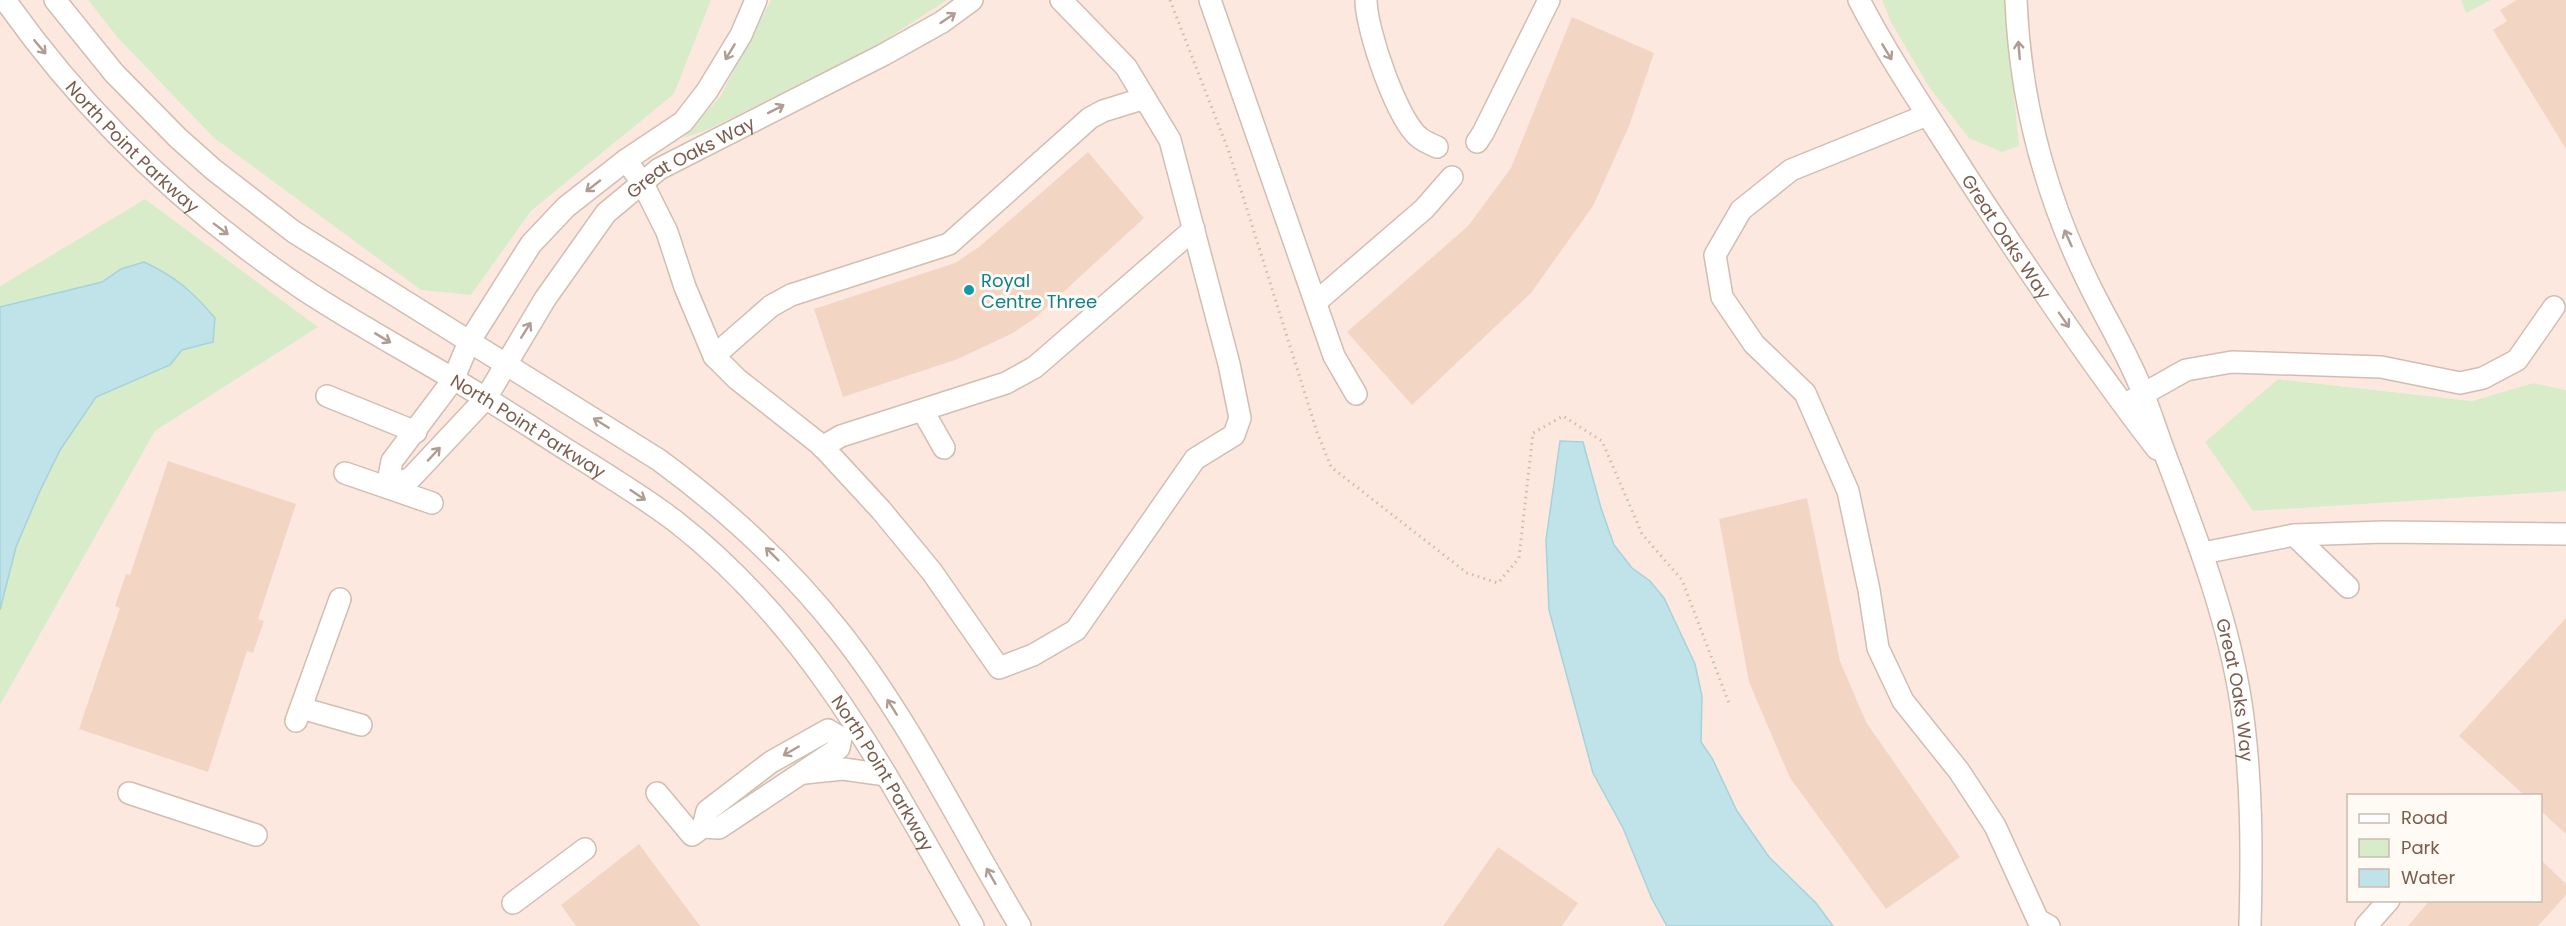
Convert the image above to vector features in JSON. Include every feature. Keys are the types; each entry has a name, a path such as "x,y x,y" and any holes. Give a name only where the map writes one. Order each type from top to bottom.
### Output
{"street":[{"name":"North Point Parkway","path":"5,0 29,34 114,133 193,207 304,289 486,398 630,490 699,542 776,616 836,694 850,734 886,775 973,926"},
{"name":"North Point Parkway","path":"55,0 84,38 143,104 214,170 294,232 505,363 690,483 788,571 841,633 892,706 1020,926"},
{"name":"Great Oaks Way","path":"387,487 392,461 453,380 469,342 531,244 566,207 626,160 683,122 707,91 735,44 756,0"},
{"name":"Great Oaks Way","path":"387,487 411,478 486,398 545,299 606,213 659,169 883,55 942,22 972,0"},
{"path":"626,160 643,184 668,232 685,286 714,356 737,380 822,447 881,510 932,572 999,668 1033,656 1076,630 1195,459 1234,435 1240,418 1239,404 1170,140 1126,67 1061,0"},
{"path":"1210,0 1334,356 1356,394"},
{"path":"1366,0 1380,63 1401,112 1419,138 1437,147"},
{"path":"1476,142 1484,133 1549,0"},
{"name":"Great Oaks Way","path":"1859,0 1885,49 2002,231 2123,406 2168,464"},
{"name":"Great Oaks Way","path":"2016,0 2022,81 2056,212 2143,393 2168,464 2181,489 2228,638 2241,703 2252,818 2250,926"},
{"path":"714,356 771,306 791,295 949,244 1090,118 1103,111 1145,98"},
{"path":"1927,114 1791,170 1740,210 1715,255 1722,297 1754,344 1806,393 1848,491 1869,590 1878,648 1904,701 1959,771 1995,826 2038,920 2049,926"},
{"path":"1316,302 1424,209 1452,177"},
{"path":"822,447 842,436 1006,383 1035,367 1194,229"},
{"path":"2123,406 2186,370 2232,362 2381,367 2460,382 2483,378 2517,360 2554,307"},
{"path":"327,396 416,432"},
{"path":"923,411 944,448"},
{"path":"345,473 432,503"},
{"path":"2203,553 2294,535 2384,532 2566,534"},
{"path":"2294,535 2348,586"},
{"path":"340,599 299,714 361,725"},
{"path":"657,793 692,835 703,827 719,828 839,748 850,734 828,730 771,762 707,811 703,827"},
{"path":"800,774 843,769 886,775"},
{"path":"129,793 256,835"},
{"path":"513,903 585,849"},
{"path":"2366,926 2387,902"}],"path":[{"path":"1170,0 1229,152 1317,432 1331,467 1467,573 1498,583 1519,558 1533,433 1563,416 1602,441 1642,534 1682,580 1730,706"}],"shaded area":[{"path":"0,0 88,0 117,37 213,137 471,295 531,211 674,94 711,0 2461,0 2466,12 2491,0 2566,0 2566,390 2533,383 2472,401 2278,379 2253,511 2566,491 2566,926 0,926 0,705 155,431 317,327 145,199 0,286"}],"green space":[{"path":"88,0 711,0 674,94 531,211 471,295 421,290 213,137 117,37"},
{"path":"771,0 947,0 876,46 707,130 683,138 720,97"},
{"path":"1882,0 2005,0 2019,146 2002,152 1969,138 1929,87 1891,22"},
{"path":"2461,0 2491,0 2466,13"},
{"path":"145,199 318,327 155,431 0,705 0,286"},
{"path":"2278,379 2472,401 2533,383 2566,390 2566,491 2253,511 2205,442"}],"water":[{"path":"144,262 183,286 215,318 213,342 182,350 170,365 96,397 60,450 39,493 16,547 0,610 0,307 102,282 121,269"},
{"path":"1560,441 1583,442 1614,545 1632,568 1650,581 1664,598 1695,664 1702,696 1701,742 1712,758 1737,811 1769,857 1816,903 1833,926 1667,926 1652,899 1623,828 1593,773 1549,610 1546,540"}],"building":[{"path":"2517,0 2566,0 2566,149 2493,30 2507,21 2500,10"},
{"path":"1572,17 1654,53 1629,126 1593,206 1531,293 1412,405 1347,332 1468,226 1511,168"},
{"name":"Royal Centre Three","path":"1088,152 1144,218 1035,318 1013,333 958,359 843,397 814,309 955,263 979,247"},
{"path":"168,461 296,504 258,619 264,621 253,653 247,651 208,772 79,729 120,608 115,606 126,574 130,575"},
{"path":"1807,498 1840,661 1866,722 1960,857 1886,909 1790,778 1749,682 1719,519"},
{"path":"2566,618 2566,834 2542,812 2542,794 2523,794 2459,736"},
{"path":"639,844 700,926 576,926 561,905"},
{"path":"1498,847 1578,903 1562,926 1443,926"},
{"path":"2542,861 2566,884 2566,895 2538,926 2408,926 2428,902 2542,902"}],"place":[{"name":"Royal Centre Three","path":"969,290"}]}
